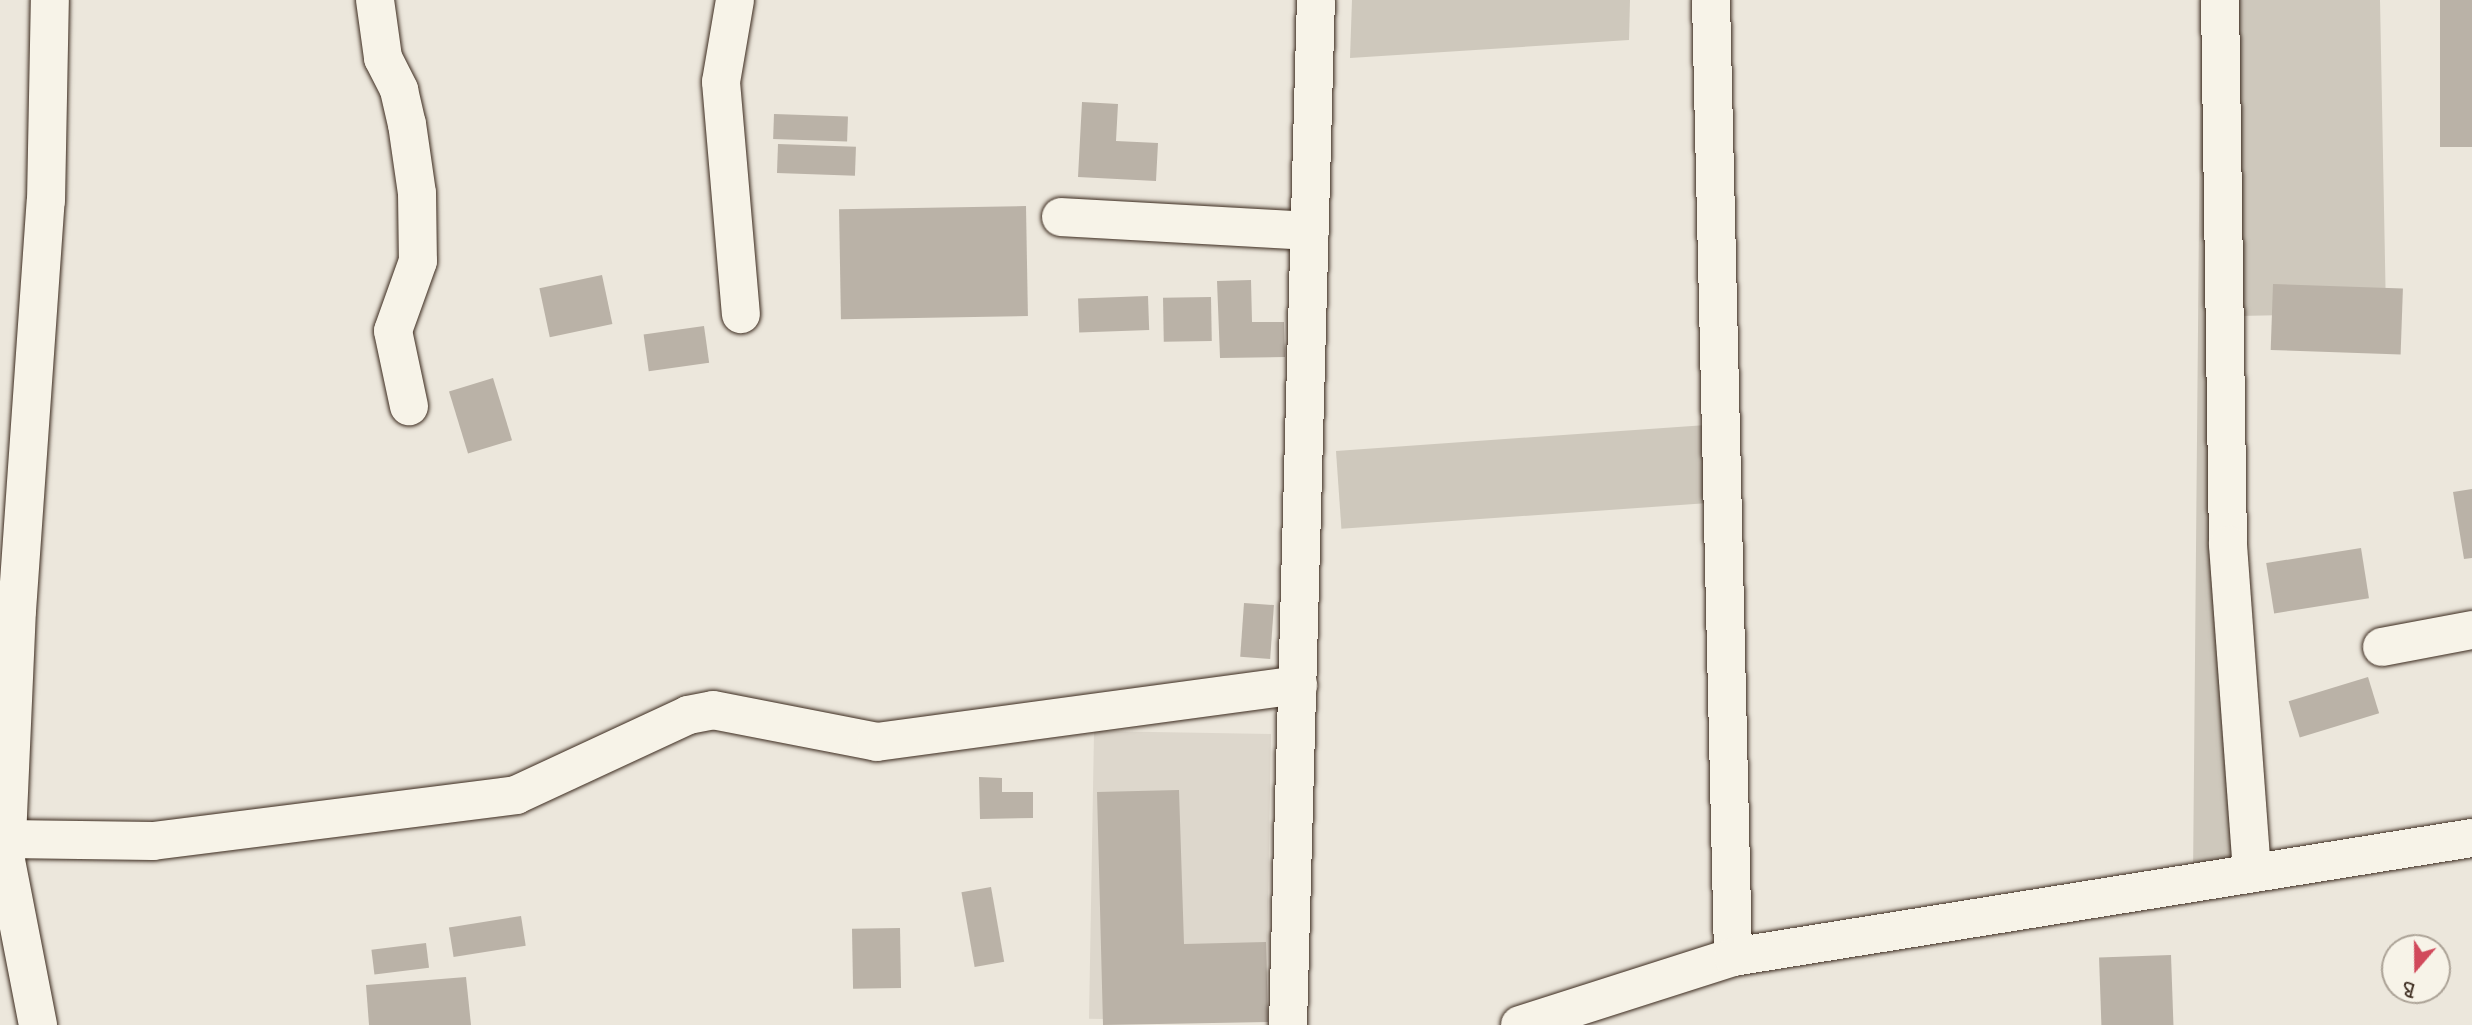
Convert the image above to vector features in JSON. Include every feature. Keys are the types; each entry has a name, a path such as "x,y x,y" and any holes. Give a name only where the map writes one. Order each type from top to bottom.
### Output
{"street":[{"path":"38,1025 6,861 17,611 46,201 50,0"},
{"path":"375,0 383,58 399,90 407,124 417,193 418,261 393,331 410,406"},
{"path":"735,0 721,82 741,314"},
{"path":"1288,1025 1316,0"},
{"path":"1711,0 1733,957"},
{"path":"2220,0 2228,545 2252,873"},
{"path":"1061,217 1310,231"},
{"path":"2382,647 2472,630"},
{"path":"7,839 153,841 516,795 688,715 713,710 877,742 1297,685"},
{"path":"1520,1025 1733,957 2472,838"}],"shaded area":[{"path":"1352,0 1630,0 1629,40 1350,58"},
{"path":"2201,0 2380,0 2386,313 2239,316 2234,873 2193,878"},
{"path":"1735,423 1740,501 1341,529 1336,451"},
{"path":"1094,731 1271,734 1266,1022 1089,1019"}],"building":[{"path":"2440,0 2472,0 2472,147 2440,147"},
{"path":"1082,102 1118,104 1116,141 1158,143 1156,181 1078,177"},
{"path":"774,114 848,117 847,142 773,139"},
{"path":"778,144 856,147 855,176 777,173"},
{"path":"1026,206 1028,316 841,319 839,209"},
{"path":"602,275 612,324 550,337 539,288"},
{"path":"1251,280 1252,322 1284,322 1285,357 1220,358 1217,281"},
{"path":"2273,284 2403,289 2401,354 2271,350"},
{"path":"1148,296 1149,330 1079,332 1078,298"},
{"path":"1211,297 1212,341 1164,342 1163,298"},
{"path":"704,326 709,363 649,371 644,334"},
{"path":"493,378 512,440 468,454 449,391"},
{"path":"2472,489 2472,558 2464,559 2453,492"},
{"path":"2361,548 2369,598 2274,613 2266,563"},
{"path":"1244,603 1274,605 1270,659 1240,657"},
{"path":"2368,677 2379,713 2300,738 2289,701"},
{"path":"979,777 1002,778 1002,792 1033,792 1033,818 980,819"},
{"path":"1179,790 1184,944 1266,942 1268,1022 1103,1025 1097,792"},
{"path":"991,887 1004,962 975,967 961,892"},
{"path":"521,916 526,946 454,957 449,927"},
{"path":"900,928 901,988 853,989 852,929"},
{"path":"426,943 429,968 374,975 371,950"},
{"path":"2171,955 2173,1025 2101,1025 2099,958"},
{"path":"466,977 471,1025 369,1025 366,985"}]}
